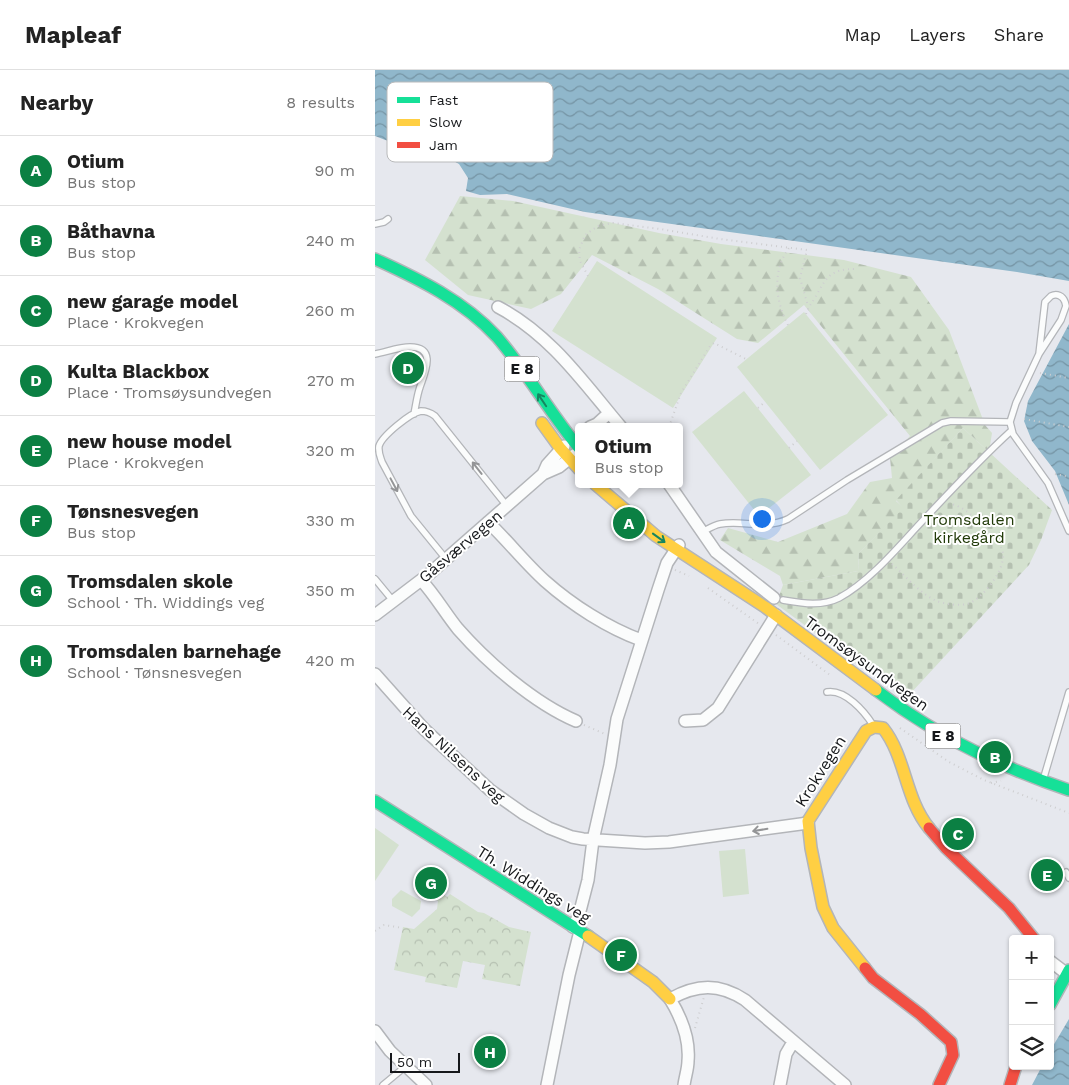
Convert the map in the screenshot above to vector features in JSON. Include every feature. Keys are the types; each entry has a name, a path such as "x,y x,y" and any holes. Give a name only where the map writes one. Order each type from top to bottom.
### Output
{"main road":[{"name":"E 8","path":"375,259 435,288 482,322 508,351 561,427 575,440"},
{"name":"E 8","path":"463,308 496,355"},
{"path":"534,412 575,465"},
{"name":"Tromsøysundvegen","path":"599,488 630,516 679,546 893,704 926,726 1003,767 1069,790"},
{"name":"Tromsøysundvegen","path":"663,526 679,546"},
{"path":"874,727 883,728 891,737 912,800 934,834 1009,908 1030,935"},
{"name":"Krokvegen","path":"874,727 866,731 808,823 823,907 833,928 873,978 920,1014 951,1042 954,1051 953,1055 939,1085"},
{"name":"Th. Widdings veg","path":"375,801 576,929 653,982 670,1000"},
{"path":"1054,998 1068,972"},
{"path":"1010,1085 1015,1070"}],"street":[{"path":"498,307 524,322 549,343 618,423"},
{"path":"597,423 609,413"},
{"name":"Gåsværvegen","path":"543,474 547,465 561,448 575,443"},
{"name":"Gåsværvegen","path":"375,615 421,580 543,474 559,467 569,459 575,446"},
{"path":"672,488 716,552 778,599"},
{"path":"488,522 559,593 616,629 641,640"},
{"path":"547,1085 617,719 667,563 679,546"},
{"path":"421,580 457,627 479,650 533,696 576,721"},
{"path":"685,722 703,720 718,708 776,616"},
{"name":"Hans Nilsens veg","path":"375,674 424,729 472,774 504,801 559,832 577,838 645,843 669,842 808,823"},
{"path":"1054,963 1068,972"},
{"path":"684,1085 689,1058 687,1044 681,1020 670,1000 689,991 721,988 738,996 764,1015 845,1085"},
{"path":"375,1031 390,1051 426,1085"},
{"path":"780,1085 787,1054 793,1042"}],"lane":[{"path":"375,224 388,219"},
{"path":"1039,354 1045,302 1051,296 1058,295 1065,302 1063,315 1039,354 1016,403 1010,422 1011,431 1051,488 1069,531"},
{"path":"375,354 410,347 421,349 425,354 427,369 414,414"},
{"path":"446,559 411,516 382,462 378,452 380,444 385,437 414,414 421,411 429,412 435,416 507,506"},
{"path":"702,532 721,524 769,525 783,522 847,480 942,423 951,421 1010,422"},
{"path":"778,599 815,604 829,602 839,598 855,587 886,559 1011,431"},
{"path":"375,579 393,602"},
{"path":"827,692 837,692 848,699 874,727"},
{"path":"1043,782 1069,692"},
{"path":"383,1085 405,1066"}],"path":[{"path":"588,276 580,261 579,250 585,235 598,226 613,223 669,230 720,240 807,250 800,278 809,306"},
{"path":"788,325 781,311 777,282 778,268 789,248"},
{"path":"806,314 825,279 833,272 842,269 856,269"},
{"path":"670,423 681,393 709,346 714,343 746,359"},
{"path":"1039,373 1069,378"},
{"path":"758,408 765,402"},
{"path":"1025,419 1069,427"},
{"path":"789,448 797,441"},
{"path":"1055,474 1069,478"},
{"path":"886,559 924,592 943,603 957,605 968,603 977,598 987,588 1003,565 1003,553 1000,544 966,510 942,500"},
{"path":"576,721 614,738"},
{"path":"375,931 384,925 403,928"},
{"path":"687,1044 694,1032 707,988"}],"green space":[{"path":"460,196 513,201 659,233 721,244 844,260 911,277 949,330 985,425 992,433 989,452 963,428 896,501 904,508 859,553 858,571 783,585 780,576 720,540 728,528 778,542 847,514 870,482 892,478 890,458 910,436 804,305 758,343 737,339 658,289 592,255 561,294 531,309 468,295 425,260"},
{"path":"597,261 717,338 673,408 552,331"},
{"path":"804,312 888,415 820,470 737,367"},
{"path":"744,391 811,475 759,516 692,432"},
{"name":"Tromsdalen kirkegård","path":"963,428 1052,510 1029,565 910,694 879,669 874,676 776,604 783,585 858,571 859,553 903,508 896,500"},
{"path":"375,828 399,845 375,881"},
{"path":"745,849 749,894 723,897 719,851"},
{"path":"423,881 447,897 450,894 478,912 484,913 509,927 531,932 520,986 482,979 485,965 463,961 457,988 425,982 426,977 394,970 403,927 414,929 437,909 438,901 419,888"},
{"path":"401,890 421,901 420,909 412,917 392,906 392,899"}],"water":[{"path":"375,70 1069,70 1069,281 1017,272 585,212 507,194 480,195 466,191 468,178 459,164 455,162 553,162 553,82 387,82 387,141 375,136"},
{"path":"1069,324 1069,505 1055,471 1032,441 1024,421 1028,401"},
{"path":"1069,1019 1069,1085 1032,1085 1040,1070 1054,1070 1054,1044"}],"traffic: fast":[{"path":"375,259 440,292 484,324 508,350 575,443"},
{"path":"876,690 921,721 968,748 1017,771 1069,790"},
{"path":"375,801 588,936"},
{"path":"1054,998 1069,970"}],"traffic: slow":[{"path":"542,423 575,465"},
{"path":"600,488 656,536 765,607 876,690"},
{"path":"865,968 833,928 823,907 811,848 808,821 866,731 874,727 883,728 891,739 915,804 929,828"},
{"path":"588,936 653,982 670,999"}],"traffic: jam":[{"path":"929,828 946,848 1009,908 1031,935"},
{"path":"865,968 873,978 920,1014 951,1042 953,1055 939,1085"},
{"path":"1010,1085 1015,1070"}],"place":[{"name":"Kulta Blackbox","path":"408,368"},
{"name":"Otium","path":"629,523"},
{"name":"Båthavna","path":"995,757"},
{"name":"new garage model","path":"958,834"},
{"name":"new house model","path":"1047,875"},
{"name":"Tromsdalen skole","path":"431,883"},
{"name":"Tønsnesvegen","path":"621,955"},
{"name":"Tromsdalen barnehage","path":"490,1052"}]}
